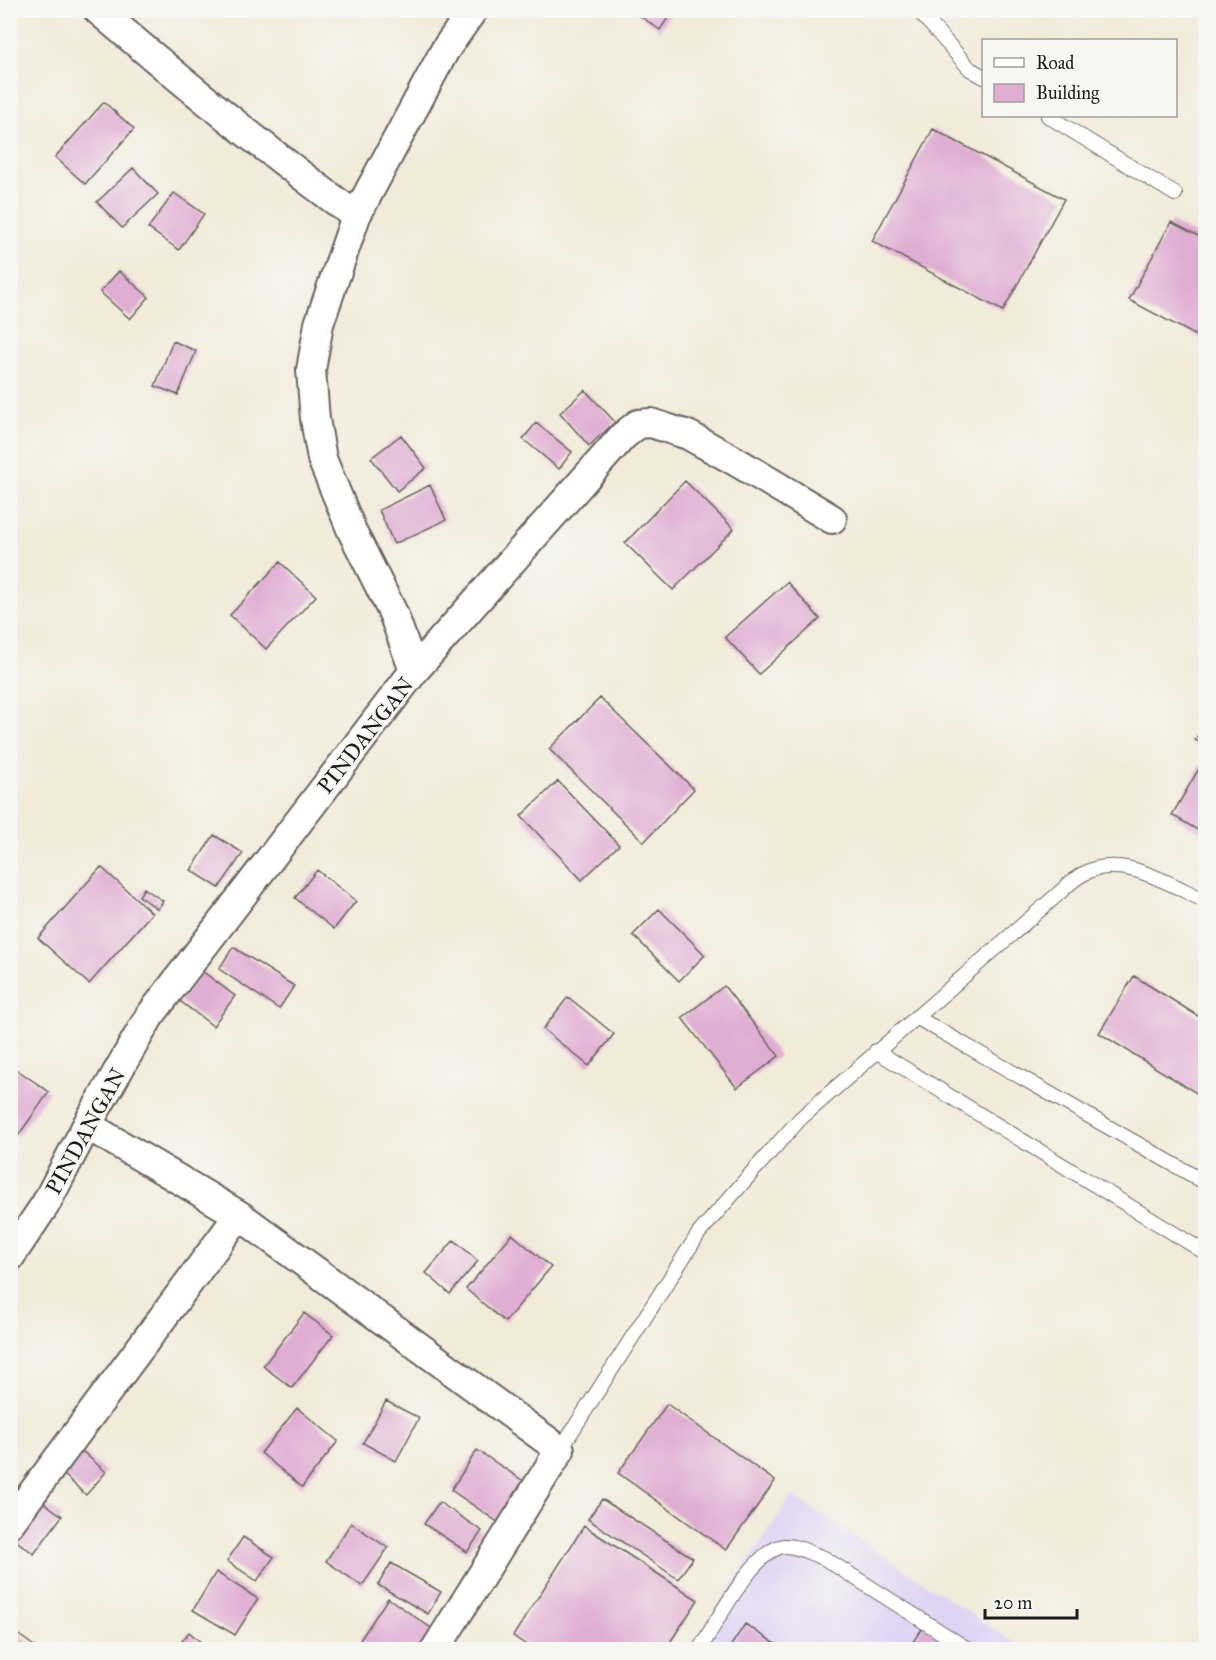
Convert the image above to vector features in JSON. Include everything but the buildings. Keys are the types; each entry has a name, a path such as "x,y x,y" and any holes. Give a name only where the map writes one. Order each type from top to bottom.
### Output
{"street":[{"path":"98,10 225,117 356,216"},
{"path":"414,671 393,613 352,531 322,459 315,419 311,370 318,324 356,216 445,50 473,10"},
{"name":"PINDANGAN","path":"10,1257 45,1205 87,1125 149,1017 414,671 623,436 638,424 651,423 688,435 832,519"},
{"path":"87,1125 238,1215 560,1449 435,1650"},
{"path":"10,1523 238,1215"}],"lane":[{"path":"918,10 970,69 982,76"},
{"path":"1050,117 1175,194"},
{"path":"560,1449 699,1233 801,1118 1057,895 1082,875 1095,869 1124,867 1206,901"},
{"path":"916,1017 1206,1183"},
{"path":"876,1051 1206,1253"},
{"path":"699,1650 747,1574 766,1554 783,1546 824,1558 969,1650"}],"shaded area":[{"path":"792,1495 1024,1649 689,1650"}]}
